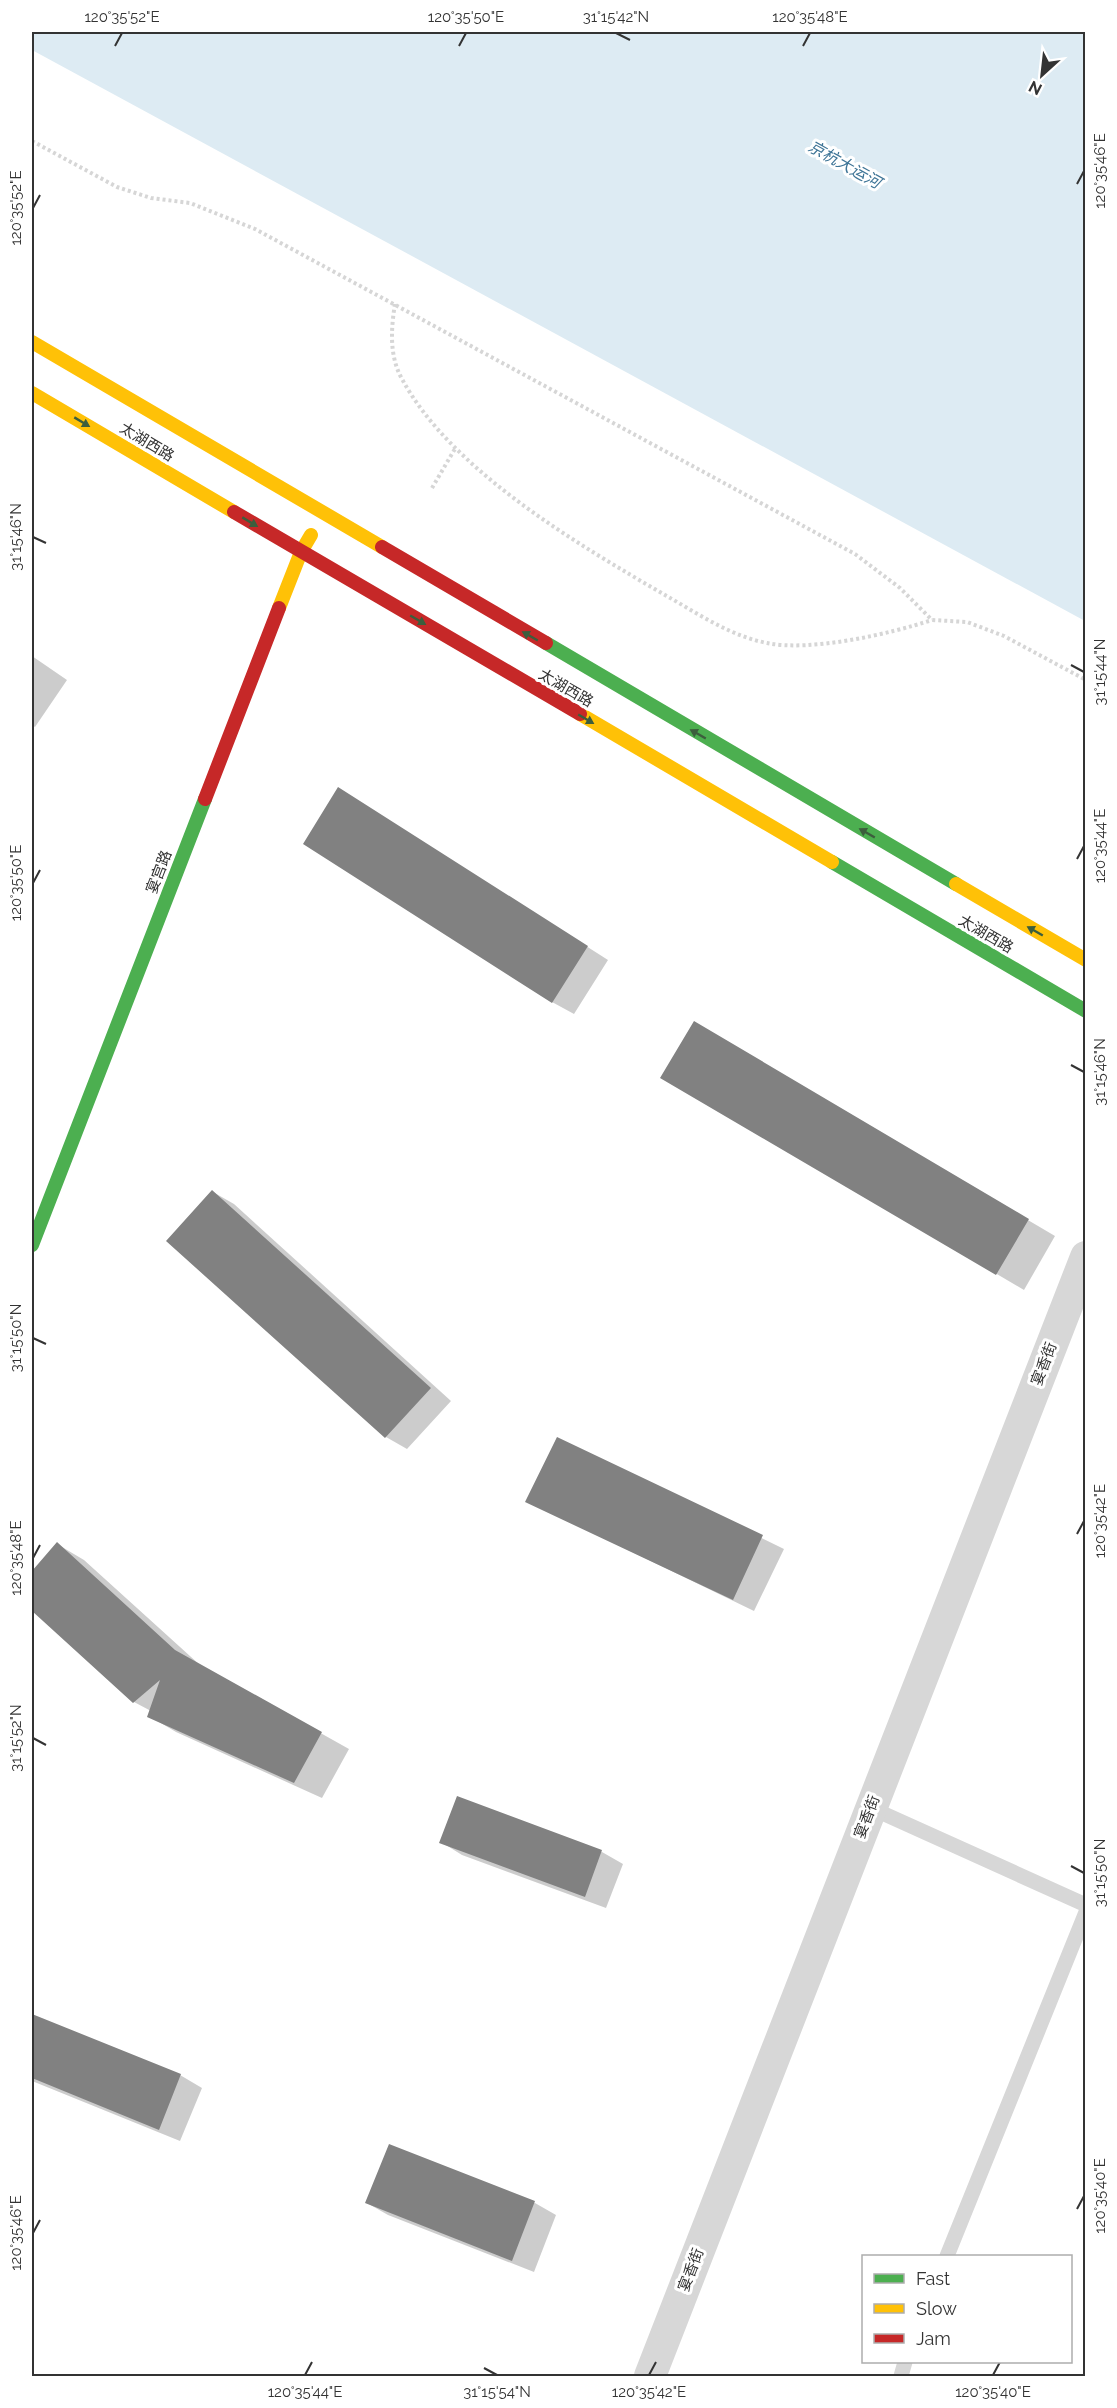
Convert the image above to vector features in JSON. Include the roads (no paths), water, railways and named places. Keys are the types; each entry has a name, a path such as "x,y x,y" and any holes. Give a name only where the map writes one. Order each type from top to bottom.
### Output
{"main road":[{"name":"太湖西路","path":"32,342 323,515 1086,960"},
{"name":"太湖西路","path":"32,393 1086,1011"},
{"name":"宴宫路","path":"32,1245 301,552 323,515"}],"street":[{"name":"宴香街","path":"650,2376 1086,1257"}],"lane":[{"path":"871,1808 1086,1905"},
{"path":"947,2255 1086,1912"}],"water":[{"name":"京杭大运河","path":"32,32 1085,32 1085,621 32,50"}]}
